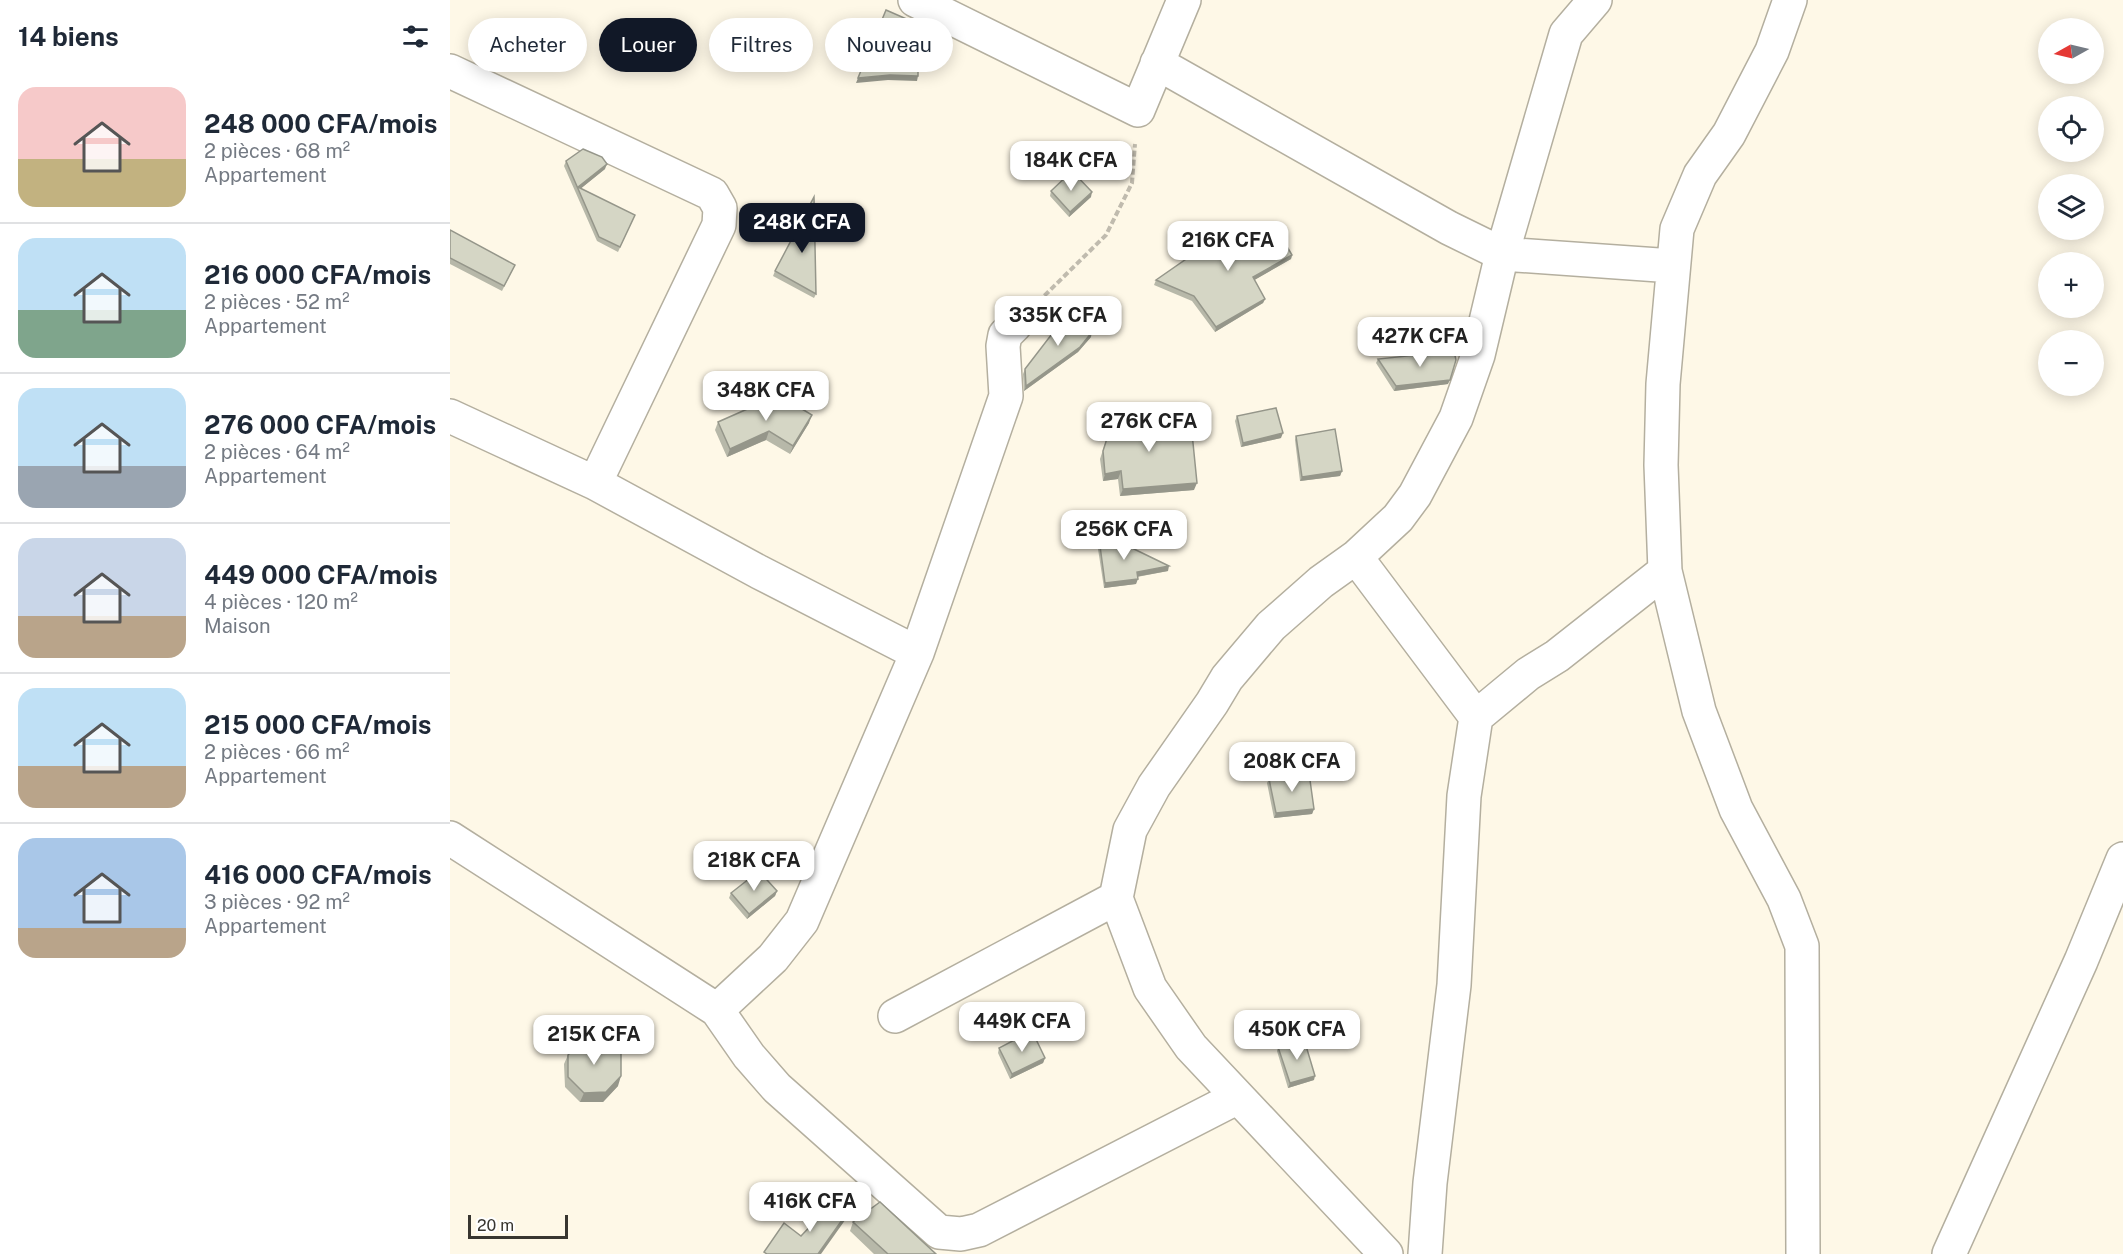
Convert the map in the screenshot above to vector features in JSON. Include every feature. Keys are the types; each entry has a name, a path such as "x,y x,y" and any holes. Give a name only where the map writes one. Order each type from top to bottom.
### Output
{"street":[{"path":"915,0 1138,110 1184,0"},
{"path":"1386,1254 1191,1047 1150,988 1116,898 1130,830 1154,786 1227,678 1270,626 1321,582 1356,557 1398,518 1415,495 1456,418 1478,355 1502,254 1566,34 1595,0"},
{"path":"1790,0 1772,51 1729,134 1700,175 1677,229 1663,384 1661,465 1665,571 1700,711 1736,809 1784,899 1802,946 1803,1254"},
{"path":"1157,63 1449,228 1502,254 1673,266"},
{"path":"450,71 711,194 720,208 719,225 595,483"},
{"path":"717,1010 773,958 802,921 917,653 1006,396 1003,346 1005,335 1015,325"},
{"path":"450,416 595,483 759,572 917,653"},
{"path":"1356,557 1476,717"},
{"path":"1425,1254 1430,1183 1454,985 1464,796 1476,717 1528,674 1557,656 1665,571"},
{"path":"450,838 717,1010 749,1056 777,1088 939,1232 961,1234 979,1230 1238,1097"},
{"path":"1949,1254 2081,961 2123,859"},
{"path":"895,1016 1116,898"}],"path":[{"path":"1015,325 1106,235 1132,183 1138,110"}],"building":[{"path":"886,10 904,18 883,18"},
{"path":"860,72 918,72 918,76 890,75 858,78"},
{"path":"583,149 602,157 607,164 578,187 635,215 620,247 599,237 566,161"},
{"path":"1072,171 1092,192 1070,212 1051,191"},
{"path":"814,197 816,294 775,271"},
{"path":"1238,223 1248,242 1275,226 1292,255 1253,277 1265,299 1216,327 1194,296 1156,280"},
{"path":"450,230 515,265 504,286 450,258"},
{"path":"1068,313 1092,332 1080,347 1026,386 1025,369"},
{"path":"1454,351 1456,360 1450,380 1396,386 1378,359"},
{"path":"779,395 812,415 793,446 769,431 730,449 718,422"},
{"path":"1276,408 1283,433 1243,443 1237,416"},
{"path":"1116,410 1169,428 1191,423 1197,483 1123,489 1121,471 1105,474 1103,451"},
{"path":"1335,429 1342,471 1302,477 1296,436"},
{"path":"1098,531 1169,566 1137,572 1138,579 1105,583"},
{"path":"1309,773 1314,809 1276,813 1269,779"},
{"path":"759,871 777,891 749,914 731,893"},
{"path":"1032,1031 1045,1058 1012,1074 999,1048"},
{"path":"583,1039 605,1039 621,1054 621,1076 606,1092 584,1093 568,1077 568,1055"},
{"path":"1304,1039 1315,1076 1290,1083 1278,1047"},
{"path":"839,1196 852,1206 818,1254 767,1254 764,1252 784,1223 801,1236"},
{"path":"880,1202 936,1254 888,1254 853,1222"}]}
